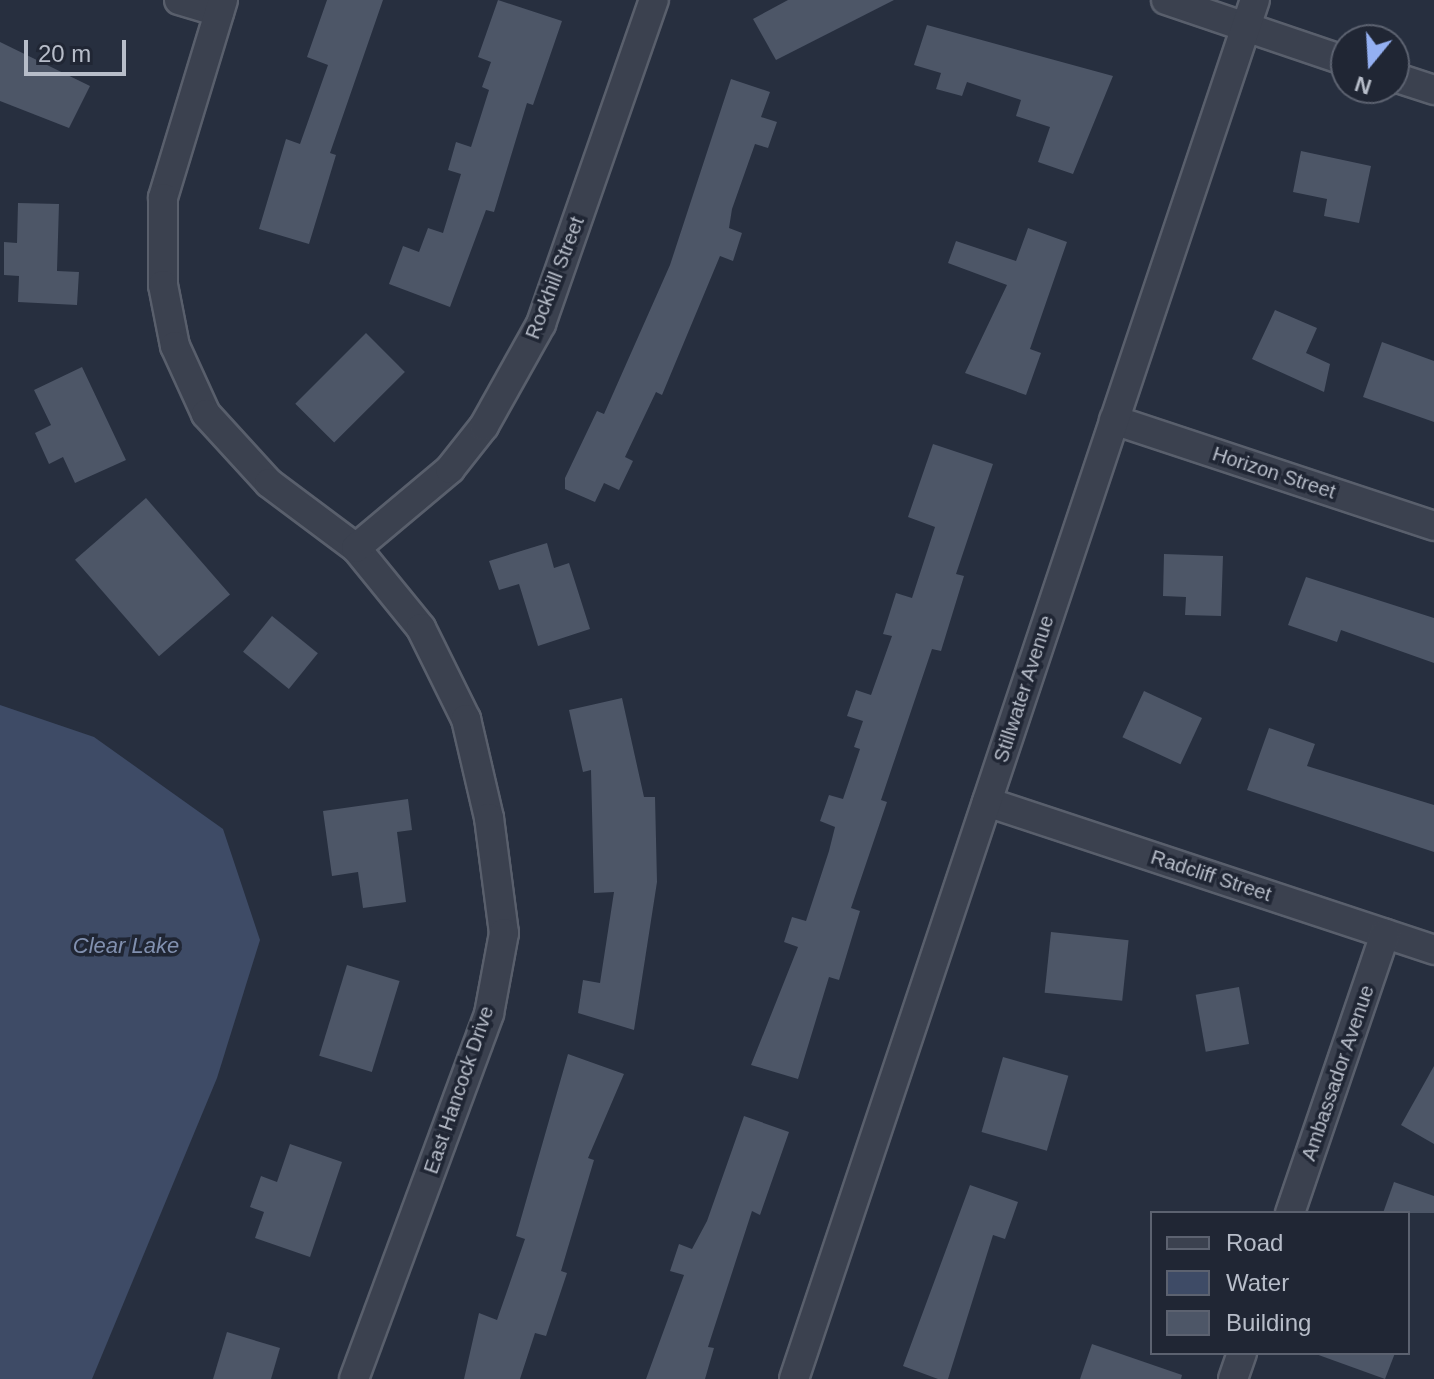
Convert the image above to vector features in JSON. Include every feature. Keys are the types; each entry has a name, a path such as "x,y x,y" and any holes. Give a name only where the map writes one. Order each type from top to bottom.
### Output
{"street":[{"path":"179,0 221,6"},
{"name":"Rockhill Street","path":"356,548 450,469 484,426 541,324 654,0"},
{"path":"1166,0 1330,56"},
{"name":"Stillwater Avenue","path":"794,1379 1255,0"},
{"name":"East Hancock Drive","path":"221,6 163,198 163,285 175,346 206,414 269,483 356,548 421,628 466,719 489,818 504,933 489,1014 354,1379"},
{"path":"1410,82 1434,90"},
{"name":"Horizon Street","path":"1114,420 1434,526"},
{"name":"Radcliff Street","path":"987,802 1434,950"},
{"name":"Ambassador Avenue","path":"1291,1211 1385,934"},
{"path":"1233,1379 1241,1355"}],"water":[{"name":"Clear Lake","path":"0,705 94,737 223,829 260,940 217,1078 92,1379 0,1379"}],"building":[{"path":"327,0 383,0 330,153 336,155 309,244 259,229 286,139 300,144 328,65 307,57"},
{"path":"498,0 562,21 533,105 527,103 494,212 486,210 450,307 389,284 403,246 419,252 428,228 443,233 461,174 448,170 456,142 471,147 489,90 482,87 491,62 478,57"},
{"path":"788,0 894,0 776,60 753,19"},
{"path":"927,25 1113,76 1073,174 1038,162 1050,127 1016,116 1021,100 967,82 962,96 936,89 941,73 914,65"},
{"path":"0,42 90,86 69,128 0,101"},
{"path":"731,79 770,92 761,117 777,122 768,148 755,144 732,209 729,228 742,233 733,261 720,256 662,395 656,392 625,457 633,461 619,490 604,483 595,502 565,489 565,478 597,411 604,414 670,265"},
{"path":"1301,151 1371,166 1359,223 1324,216 1327,199 1293,192"},
{"path":"18,203 59,204 57,271 79,272 77,305 18,302 19,276 4,275 4,242 17,243"},
{"path":"1028,228 1067,242 1030,349 1041,353 1026,395 965,373 1007,285 948,263 956,241 1016,261"},
{"path":"1275,310 1317,328 1306,353 1330,364 1324,392 1252,359"},
{"path":"366,333 405,372 334,443 295,404"},
{"path":"1382,342 1434,361 1434,422 1363,397"},
{"path":"82,367 126,460 75,483 63,457 49,464 35,433 51,425 34,390"},
{"path":"933,444 993,464 956,574 964,576 941,651 932,649 881,800 887,802 851,908 860,911 839,980 829,977 798,1079 751,1065 798,947 784,942 792,917 806,921 829,851 835,827 820,821 829,795 843,799 860,749 854,747 863,721 847,716 856,690 871,695 892,636 883,634 896,593 912,598 935,527 908,517"},
{"path":"146,498 230,595 159,656 75,560"},
{"path":"547,543 554,568 569,563 590,629 538,646 519,584 499,590 489,561"},
{"path":"1164,554 1223,556 1221,616 1185,615 1186,597 1163,596"},
{"path":"1306,577 1434,618 1434,663 1341,630 1337,642 1288,625"},
{"path":"272,616 318,653 289,689 243,652"},
{"path":"1144,691 1202,718 1180,764 1122,737"},
{"path":"622,698 644,797 655,797 657,882 634,1030 578,1013 583,980 600,983 614,892 594,893 591,770 583,772 569,710"},
{"path":"1269,728 1315,744 1307,766 1434,805 1434,852 1247,790"},
{"path":"408,799 412,830 397,832 406,902 363,908 358,872 332,876 323,811"},
{"path":"1051,932 1129,940 1122,1001 1045,993"},
{"path":"347,965 400,981 372,1072 319,1056"},
{"path":"1239,987 1249,1044 1206,1052 1196,995"},
{"path":"568,1054 624,1074 588,1158 594,1160 561,1271 567,1273 546,1336 535,1333 520,1379 464,1379 479,1313 497,1320 525,1239 516,1236"},
{"path":"1003,1057 1068,1076 1047,1151 982,1132"},
{"path":"1434,1066 1434,1144 1401,1125"},
{"path":"744,1116 789,1132 760,1215 752,1211 708,1347 714,1348 705,1379 646,1379 684,1275 670,1271 679,1244 692,1249 707,1221"},
{"path":"290,1144 342,1162 310,1257 255,1238 264,1212 250,1207 261,1176 277,1182"},
{"path":"1394,1182 1434,1196 1434,1213 1384,1211"},
{"path":"970,1185 1018,1202 1005,1239 993,1235 948,1379 938,1379 903,1366"},
{"path":"227,1332 280,1348 271,1379 213,1379"},
{"path":"1092,1344 1182,1375 1181,1379 1080,1379"},
{"path":"1319,1355 1394,1355 1385,1379"}]}
